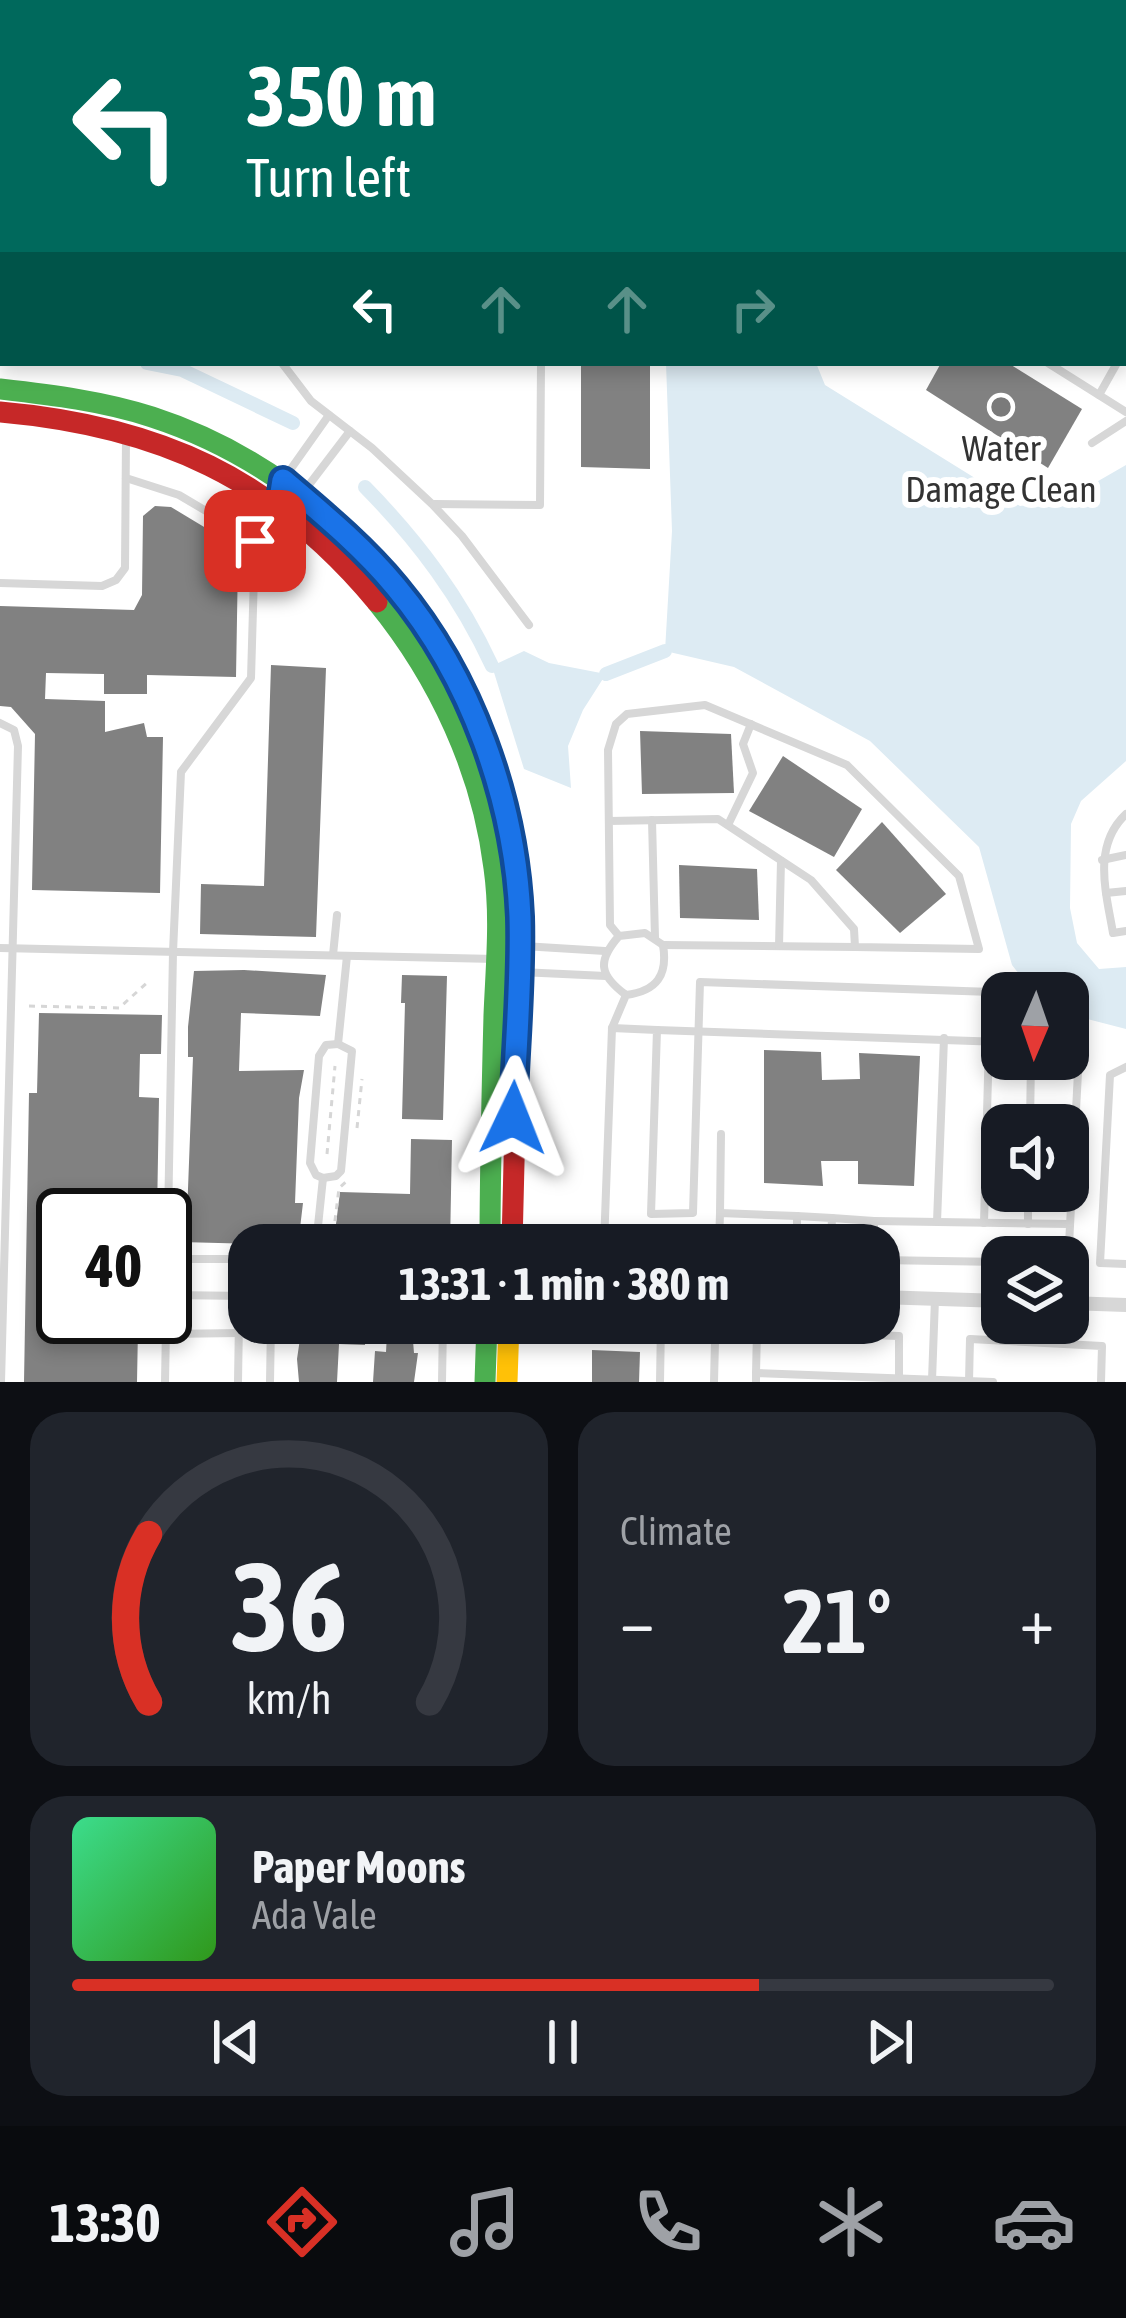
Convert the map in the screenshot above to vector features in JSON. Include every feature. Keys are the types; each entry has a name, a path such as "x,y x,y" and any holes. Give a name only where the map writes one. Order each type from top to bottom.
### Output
{"street":[{"path":"0,389 94,399 134,410 210,437 292,488 347,534 397,588 457,680 486,750 515,868 519,946 512,1224"},
{"path":"0,412 89,423 126,433 200,458 279,505 380,602 423,665 464,744 494,865 498,930 490,1224"},
{"path":"498,930 518,972"},
{"path":"496,959 517,999"},
{"path":"900,1298 981,1300"},
{"path":"1089,1304 1126,1305"},
{"path":"484,1382 486,1344"},
{"path":"507,1382 508,1344"}],"lane":[{"path":"284,366 296,386 432,504 529,625"},
{"path":"432,504 540,505 541,366"},
{"path":"1100,395 1115,366"},
{"path":"1065,368 1126,412"},
{"path":"279,505 329,415"},
{"path":"1092,443 1126,421"},
{"path":"170,1188 181,772 251,678 255,541 292,488 350,430"},
{"path":"0,583 102,586 116,580 125,568 126,433"},
{"path":"126,478 179,495 255,541"},
{"path":"607,976 605,951 619,936 644,933 659,942 979,949 959,876 847,765 705,705 626,714 616,724 608,750 610,925 619,936"},
{"path":"0,723 14,730 18,746 1,1382"},
{"path":"728,825 754,773 743,744 751,724"},
{"path":"1126,814 1112,826 1102,860 1112,933 1126,931"},
{"path":"609,820 718,819 811,880 854,928 855,947"},
{"path":"518,972 607,976 626,994 645,992 658,982 666,965 659,942 652,820"},
{"path":"1102,860 1126,855"},
{"path":"779,946 781,861"},
{"path":"1106,893 1126,891"},
{"path":"333,956 337,915"},
{"path":"519,946 605,951"},
{"path":"0,948 496,959"},
{"path":"338,1044 347,956"},
{"path":"657,1030 651,1214 693,1213 700,982 981,992"},
{"path":"605,1224 612,1028 626,994"},
{"path":"612,1028 981,1040"},
{"path":"937,1222 944,1038"},
{"path":"338,1044 349,1048 353,1058 349,1101 341,1171 323,1178 310,1163 317,1075 322,1048 338,1044"},
{"path":"1126,1067 1110,1075 1100,1264 1126,1264"},
{"path":"984,1223 988,1080"},
{"path":"1069,1236 1078,1080"},
{"path":"720,1224 721,1134"},
{"path":"318,1224 323,1178"},
{"path":"1028,1212 1028,1224"},
{"path":"720,1213 1070,1224"},
{"path":"797,1216 797,1224"},
{"path":"832,1218 832,1224"},
{"path":"192,1259 228,1259"},
{"path":"900,1260 981,1262"},
{"path":"192,1295 228,1296"},
{"path":"932,1379 935,1299"},
{"path":"899,1378 899,1336 757,1331 756,1377 993,1382"},
{"path":"192,1334 228,1333"},
{"path":"969,1381 970,1339 1102,1346 1101,1382"},
{"path":"165,1382 166,1344"},
{"path":"238,1382 239,1344"},
{"path":"270,1382 271,1344"},
{"path":"442,1382 443,1344"},
{"path":"660,1382 661,1344"},
{"path":"714,1382 715,1344"}],"path":[{"path":"29,1006 119,1008 148,982"},
{"path":"327,1154 335,1066"}],"shaded area":[{"path":"666,366 817,366 825,385 1020,506 1067,499 1126,465 1126,761 1081,801 1071,824 1070,908 1077,943 1099,969 1126,967 1126,1029 1089,1019 1089,972 1018,972 979,847 870,741 734,667 665,651 672,531"},
{"path":"524,651 549,663 606,674 568,746 571,788 524,769 492,666"}],"building":[{"path":"581,366 650,366 650,469 581,467"},
{"path":"939,366 1013,366 1082,409 1048,468 926,390"},
{"path":"155,506 171,507 224,539 223,559 238,559 236,677 147,675 147,694 104,694 104,674 46,673 45,699 105,701 105,732 144,723 147,737 163,737 160,893 32,890 35,734 11,707 0,706 0,606 134,610 142,595 143,516"},
{"path":"271,665 326,668 316,937 200,934 201,884 264,886"},
{"path":"640,731 731,734 734,793 642,794"},
{"path":"783,756 862,809 834,857 749,811"},
{"path":"882,822 946,894 900,933 836,870"},
{"path":"679,865 757,869 759,920 680,918"},
{"path":"194,971 326,975 320,1016 241,1013 239,1071 304,1070 295,1203 303,1203 300,1224 228,1224 228,1243 192,1242 192,1188 188,1188 193,1057 188,1057 188,1027"},
{"path":"402,975 447,976 443,1120 402,1119"},
{"path":"39,1013 162,1015 161,1054 140,1054 139,1097 159,1098 157,1188 36,1188 36,1344 138,1344 137,1382 24,1382 29,1093 37,1093"},
{"path":"764,1050 821,1052 822,1080 860,1079 859,1053 920,1056 914,1186 858,1184 858,1161 821,1161 823,1186 764,1183"},
{"path":"411,1139 452,1140 450,1224 336,1224 340,1192 410,1194"},
{"path":"299,1344 339,1344 337,1382 299,1382"},
{"path":"386,1344 413,1344 418,1353 414,1382 373,1382 375,1351 386,1352"},
{"path":"592,1350 640,1352 639,1382 592,1382"}],"waterway":[{"path":"162,366 182,370 293,423"},
{"path":"365,487 436,571 492,666"},
{"path":"606,674 665,651"}],"traffic: fast":[{"path":"0,389 134,411 223,446 287,486 344,533 394,589 437,651 471,718 496,788 513,862"},
{"path":"377,602 420,662 454,727 488,832 498,923 490,1224"},
{"path":"485,1382 486,1344"}],"traffic: slow":[{"path":"507,1382 508,1344"}],"traffic: jam":[{"path":"0,412 112,430 210,466 297,522 377,602"},
{"path":"513,862 520,917 513,1224"}],"place":[{"name":"Water Damage Clean","path":"1001,407"}],"route":[{"path":"255,541 279,505 283,480 347,534 397,588 457,680 493,770 515,868 520,917 513,1118"}]}
